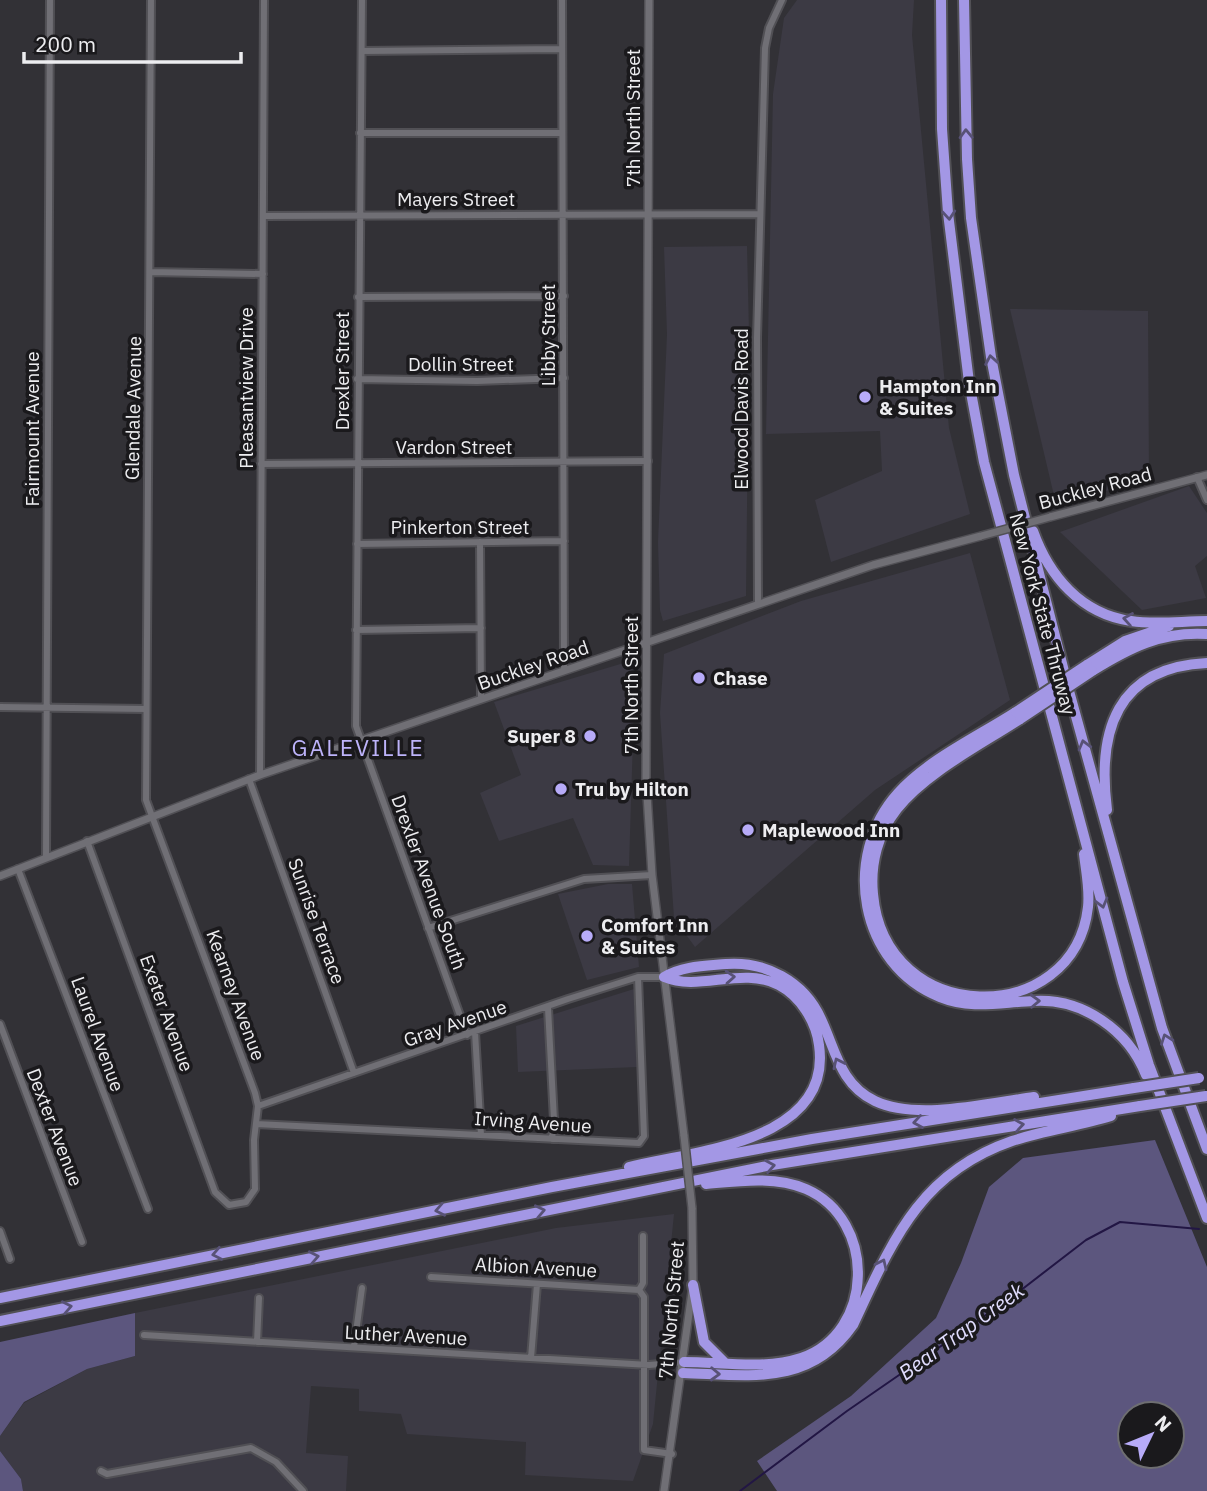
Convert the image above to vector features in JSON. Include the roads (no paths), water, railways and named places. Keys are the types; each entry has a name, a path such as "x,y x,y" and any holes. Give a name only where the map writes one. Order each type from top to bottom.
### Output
{"highway":[{"name":"New York State Thruway","path":"941,0 942,130 948,214 969,382 987,474 1127,994 1187,1172 1207,1218"},
{"name":"New York State Thruway","path":"964,0 966,145 971,218 990,357 1014,475 1114,858 1162,1028 1207,1149"},
{"path":"1014,475 1040,551 1054,575 1073,596 1090,608 1131,621 1201,621"},
{"path":"1079,813 1088,908 1078,940 1068,956 1043,979 1007,995 987,998 966,996 929,984 898,958 880,928 872,877 880,840 888,821 908,797 1018,715 1139,635 1201,621"},
{"path":"1089,668 1152,639 1169,635 1207,634"},
{"path":"1114,858 1103,780 1104,750 1113,719 1137,688 1155,675 1174,667 1207,663"},
{"path":"1018,715 926,770 890,803 871,837 866,855 865,894 872,929 892,963 908,979 942,998 980,1006 1053,1001 1098,1016 1128,1044 1142,1065 1187,1172"},
{"path":"664,977 678,969 743,963 778,973 805,995 818,1012 835,1057 850,1083 872,1100 889,1107 913,1110 1079,1091 1107,1093"},
{"path":"507,1196 755,1136 785,1122 804,1104 819,1073 820,1048 808,1012 782,986 755,977 738,976 678,983 664,977"},
{"path":"0,1298 507,1196 812,1139 1204,1077"},
{"path":"0,1321 772,1165 1206,1096"},
{"path":"683,1368 772,1374 800,1369 818,1360 844,1338 853,1325 890,1246 915,1207 959,1167 1012,1141 1090,1122 1140,1106"},
{"path":"655,1188 766,1180 787,1183 820,1197 833,1208 851,1234 859,1261 855,1300 846,1322 830,1341 803,1357 784,1362 725,1363 683,1368"},
{"path":"693,1285 704,1342 725,1363"}],"street":[{"name":"Fairmount Avenue","path":"46,858 50,0"},
{"name":"Glendale Avenue","path":"151,0 146,709 146,800 151,816"},
{"name":"Pleasantview Drive","path":"260,775 264,0"},
{"name":"Drexler Street","path":"360,741 356,726 356,630 362,0"},
{"name":"Libby Street","path":"562,0 564,670"},
{"name":"7th North Street","path":"649,0 646,778 652,875 692,1208 693,1285 664,1491"},
{"name":"Elwood Davis Road","path":"758,604 757,360 765,48 769,28 782,0"},
{"path":"362,51 562,49"},
{"path":"360,133 562,133"},
{"path":"649,213 760,214"},
{"name":"Mayers Street","path":"264,216 649,213"},
{"path":"150,272 262,274"},
{"path":"358,297 564,296"},
{"name":"Dollin Street","path":"357,379 477,381 564,378"},
{"name":"Vardon Street","path":"261,464 648,461"},
{"name":"Buckley Road","path":"0,876 260,775 873,565 1207,475"},
{"path":"1197,477 1207,500"},
{"name":"Pinkerton Street","path":"357,544 564,541"},
{"path":"480,542 481,699"},
{"path":"356,630 481,628"},
{"path":"0,707 146,709"},
{"name":"Drexler Avenue South","path":"360,741 467,1035"},
{"name":"Sunrise Terrace","path":"249,779 354,1073"},
{"name":"Kearney Avenue","path":"151,816 191,915 258,1106 255,1191"},
{"name":"Exeter Avenue","path":"87,841 218,1196 229,1205 239,1205 246,1202 255,1191"},
{"name":"Laurel Avenue","path":"18,869 148,1209"},
{"path":"428,928 574,882 652,875"},
{"name":"Gray Avenue","path":"258,1106 638,977 664,977"},
{"name":"Irving Avenue","path":"256,1124 634,1144 643,1139 638,977"},
{"path":"548,1008 554,1108 552,1139"},
{"name":"Dexter Avenue","path":"0,1024 82,1242"},
{"path":"475,1032 481,1135"},
{"path":"0,1231 10,1259"},
{"path":"643,1236 643,1283 639,1290 643,1297 644,1450 671,1454"},
{"name":"Albion Avenue","path":"431,1278 639,1290"},
{"path":"531,1358 537,1284"},
{"path":"354,1347 362,1288"},
{"path":"257,1342 259,1298"},
{"name":"Luther Avenue","path":"144,1335 683,1368"},
{"name":"Luther Avenue","path":"667,1366 683,1368"},
{"path":"101,1471 107,1474 251,1448 276,1462 303,1491"}],"waterway":[{"name":"Bear Trap Creek","path":"740,1491 847,1411 1012,1297 1086,1240 1120,1222 1199,1229"}],"place":[{"name":"Hampton Inn & Suites","path":"865,397"},
{"name":"Chase","path":"699,678"},
{"name":"Super 8","path":"590,736"},
{"name":"Tru by Hilton","path":"561,789"},
{"name":"Maplewood Inn","path":"748,830"},
{"name":"Comfort Inn & Suites","path":"587,936"}],"district":[{"name":"GALEVILLE","path":"358,747"}]}
